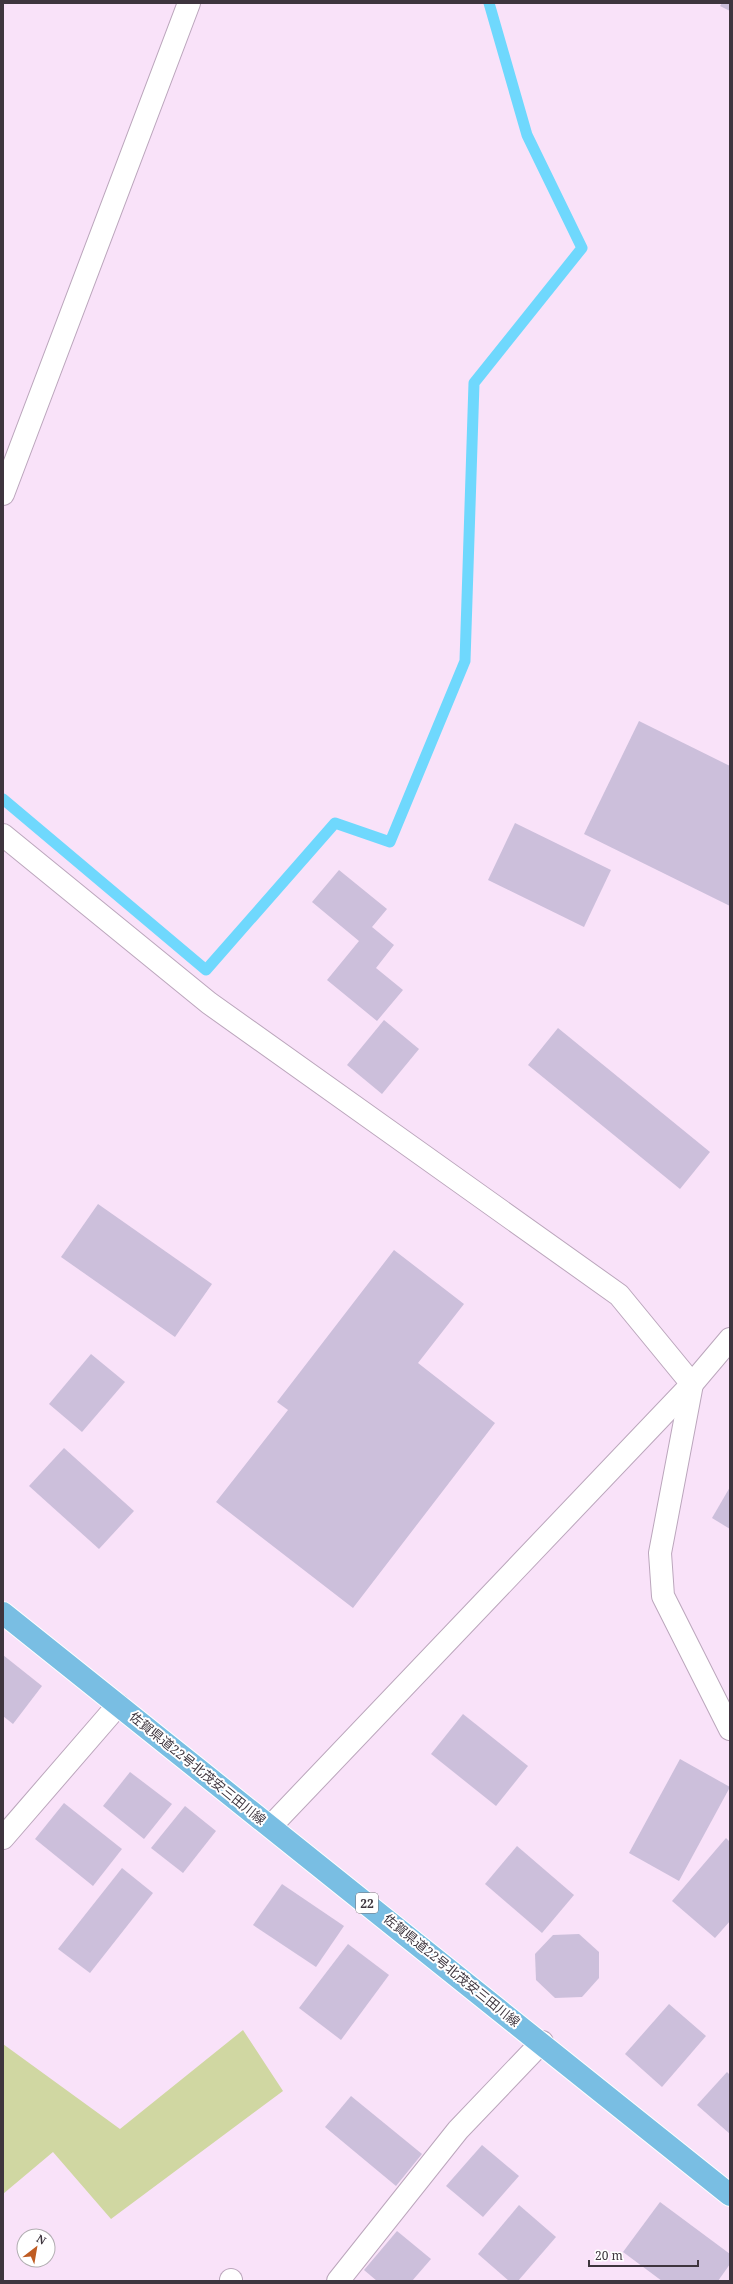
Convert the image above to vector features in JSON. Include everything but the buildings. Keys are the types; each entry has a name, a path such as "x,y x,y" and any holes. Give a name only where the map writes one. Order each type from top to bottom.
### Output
{"main road":[{"name":"佐賀県道22号北茂安三田川線","path":"3,1613 542,2042 730,2195"}],"street":[{"path":"3,494 190,3"},
{"path":"3,835 208,1004 619,1295 692,1384"},
{"path":"271,1826 692,1384 730,1339"},
{"path":"692,1384 660,1553 663,1596 730,1729"},
{"path":"3,1838 118,1705"},
{"path":"338,2281 458,2130 542,2042"}],"green space":[{"path":"243,2030 283,2091 111,2219 53,2152 3,2194 3,2044 120,2129"}],"waterway":[{"path":"3,799 206,970 335,823 390,842 465,661 474,383 582,248 527,135 489,3"}]}
